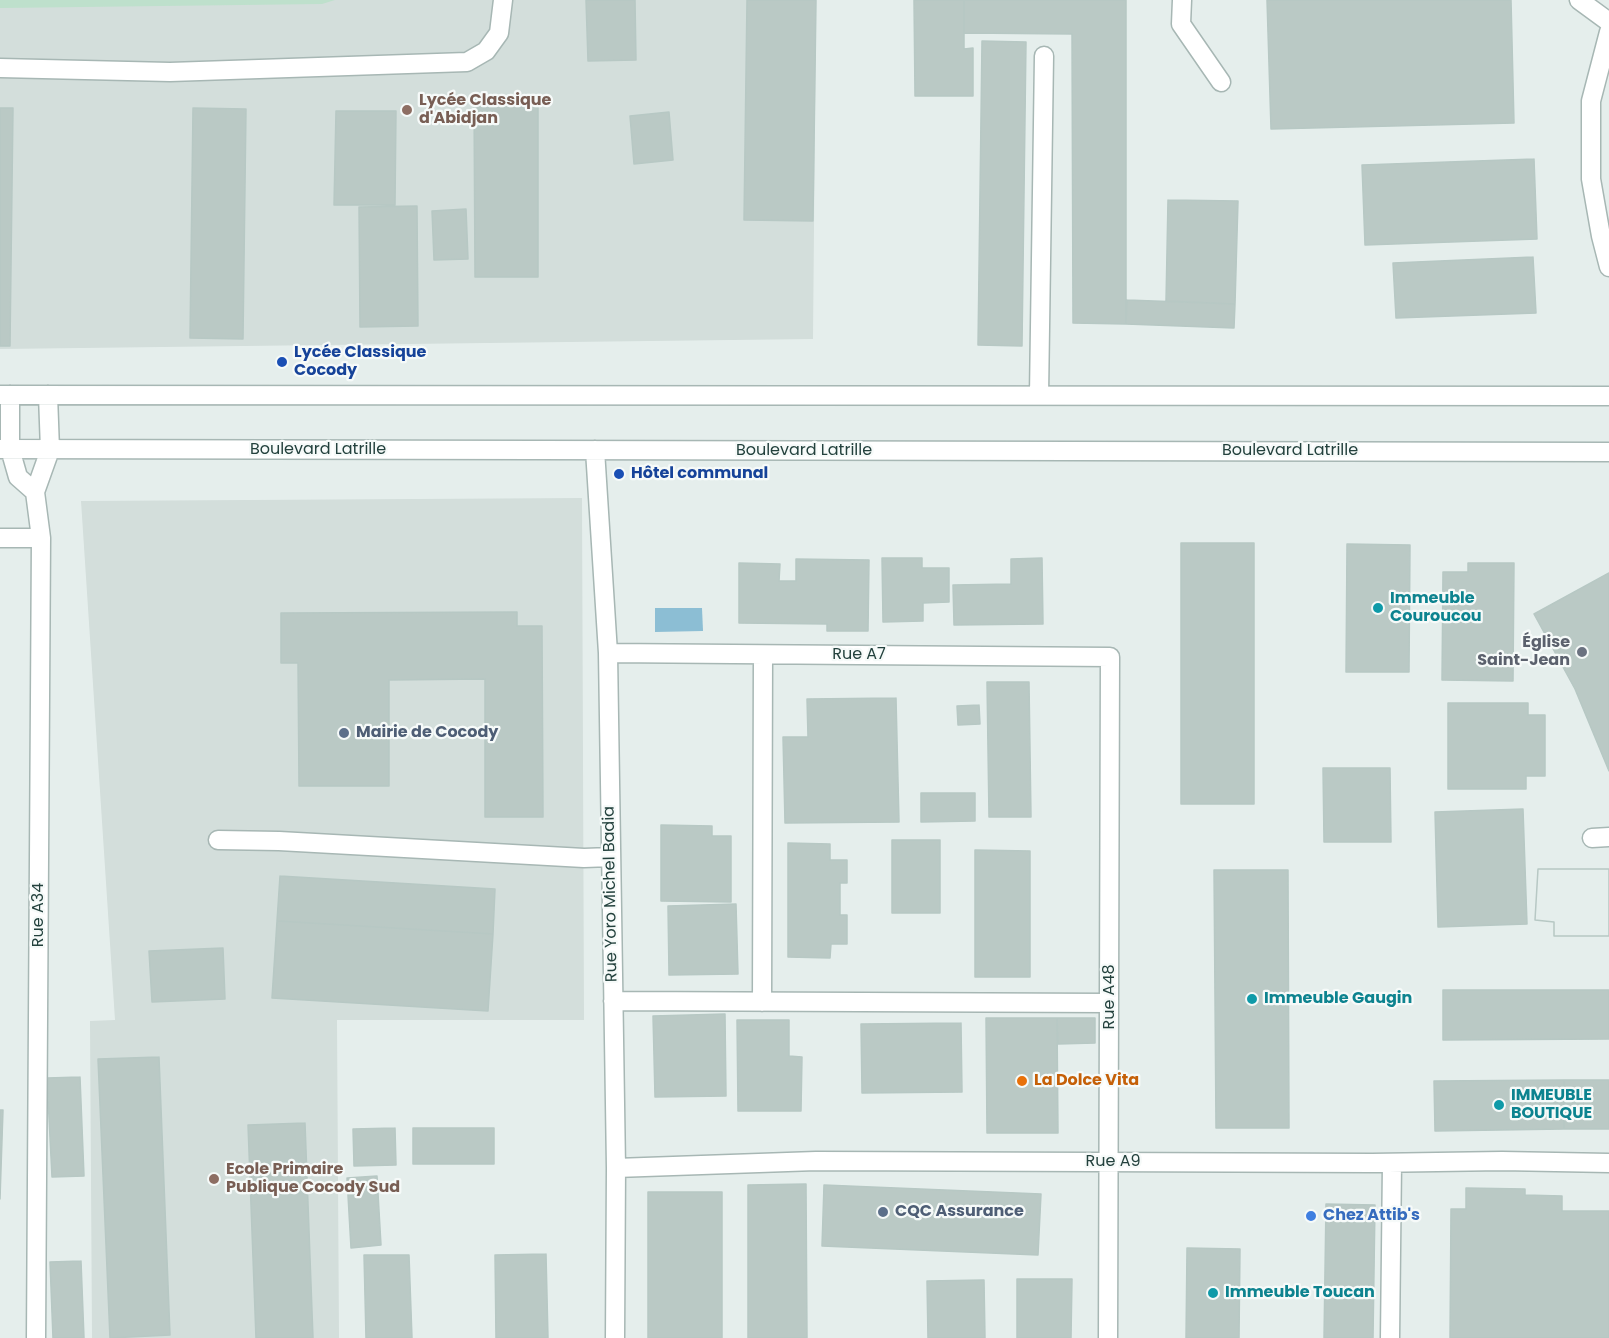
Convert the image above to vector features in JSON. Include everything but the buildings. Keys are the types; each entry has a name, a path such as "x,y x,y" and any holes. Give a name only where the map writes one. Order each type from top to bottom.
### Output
{"street":[{"path":"0,68 170,72 467,62 486,51 499,33 503,0"},
{"path":"1182,0 1181,24 1221,82"},
{"path":"1579,0 1609,22"},
{"path":"1609,32 1591,101 1591,168 1600,236 1609,267"},
{"path":"1039,395 1044,56"},
{"path":"35,492 18,477 5,449 5,394 1609,396"},
{"path":"48,395 50,450"},
{"name":"Boulevard Latrille","path":"5,449 1609,452"},
{"name":"Rue A34","path":"36,1338 41,538 35,492 50,450"},
{"name":"Rue Yoro Michel Badia","path":"595,450 608,653 616,1168 615,1338"},
{"path":"0,538 41,538"},
{"name":"Rue A7","path":"608,653 1110,657"},
{"path":"762,1002 764,655"},
{"name":"Rue A48","path":"1108,1338 1110,657"},
{"path":"218,840 279,841 584,858 611,857"},
{"path":"613,1000 1109,1003"},
{"name":"Rue A9","path":"616,1168 816,1161 1609,1163"},
{"path":"1390,1338 1392,1163"}],"shaded area":[{"name":"Lycée Classique d'Abidjan","path":"0,0 816,0 813,339 0,349"},
{"name":"Mairie de Cocody","path":"582,498 584,1020 337,1020 339,1338 92,1338 90,1021 115,1020 81,501"}],"green space":[{"path":"0,0 335,0 322,4 0,8"}],"water":[{"path":"655,608 702,608 703,631 655,632"}],"place":[{"name":"Lycée Classique d'Abidjan","path":"407,110"},
{"name":"Lycée Classique Cocody","path":"282,362"},
{"name":"Hôtel communal","path":"619,474"},
{"name":"Immeuble Couroucou","path":"1378,608"},
{"name":"Église Saint-Jean","path":"1582,652"},
{"name":"Mairie de Cocody","path":"344,733"},
{"name":"Immeuble Gaugin","path":"1252,999"},
{"name":"La Dolce Vita","path":"1022,1081"},
{"name":"IMMEUBLE BOUTIQUE","path":"1499,1105"},
{"name":"Ecole Primaire Publique Cocody Sud","path":"214,1179"},
{"name":"CQC Assurance","path":"883,1212"},
{"name":"Chez Attib's","path":"1311,1216"},
{"name":"Immeuble Toucan","path":"1213,1293"}]}
